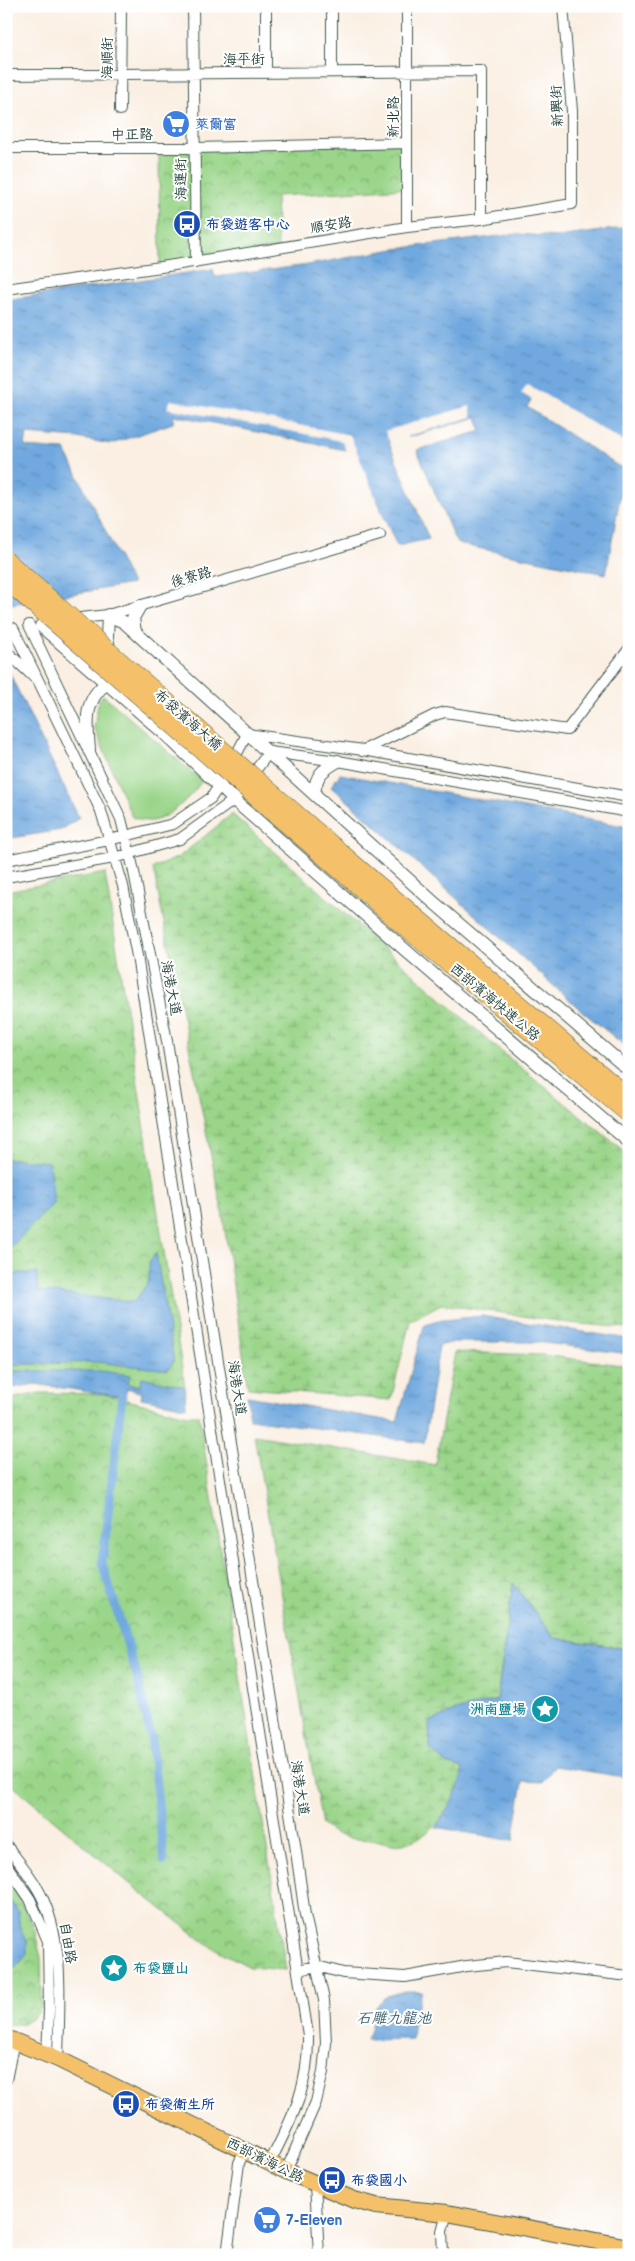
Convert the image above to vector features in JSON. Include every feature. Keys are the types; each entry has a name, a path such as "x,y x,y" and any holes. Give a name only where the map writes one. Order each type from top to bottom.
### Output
{"highway":[{"name":"布袋濱海大橋","path":"6,560 367,884"},
{"name":"布袋濱海大橋","path":"6,580 367,884"},
{"name":"西部濱海快速公路","path":"367,884 629,1098"},
{"name":"西部濱海快速公路","path":"367,884 398,921 629,1114"}],"main road":[{"name":"西部濱海公路","path":"10,2039 52,2056 315,2184 354,2200 376,2206 447,2213 629,2247"}],"street":[{"name":"海順街","path":"120,110 122,73 121,6"},
{"name":"海運街","path":"193,6 196,262"},
{"path":"266,6 266,72"},
{"path":"332,6 332,72"},
{"name":"新北路","path":"406,227 407,6"},
{"name":"新興街","path":"563,6 572,111 572,204"},
{"name":"海平街","path":"6,75 481,71 481,219"},
{"name":"中正路","path":"6,148 195,148 407,143"},
{"name":"順安路","path":"6,289 196,262 406,227 481,219 572,204"},
{"name":"後寮路","path":"10,628 108,615 380,535"},
{"path":"135,632 133,618 140,606"},
{"path":"126,700 118,684 107,638 108,615 124,622 431,900 629,1070"},
{"path":"35,625 107,683 220,785 234,800 500,1033 629,1142"},
{"name":"海港大道","path":"35,625 89,750 121,818 130,853 167,1041 305,1915 324,2000 326,2043 323,2072 316,2102 286,2170"},
{"name":"海港大道","path":"10,628 40,683 101,810 123,886 137,956 308,2035 308,2065 304,2088 292,2119 270,2162"},
{"path":"314,794 315,781 321,770 435,715 445,712 567,730 629,649"},
{"path":"6,651 40,683"},
{"path":"89,750 87,717 96,691 107,683"},
{"path":"247,734 363,750 629,797"},
{"path":"6,860 109,840 172,824 211,798 247,734"},
{"path":"269,752 338,761 629,812"},
{"path":"6,877 114,858 180,839 234,800 269,752"},
{"name":"自由路","path":"6,1845 43,1898 55,1934 59,1978 52,2056"},
{"name":"自由路","path":"6,1864 30,1899 48,1941 52,2056"},
{"path":"298,1970 317,1966 343,1973 405,1977 467,1966 506,1962 629,1976"},
{"path":"6,2080 10,2039"},
{"path":"227,2255 239,2163 246,2150"},
{"path":"315,2184 320,2255"},
{"path":"443,2255 442,2231 447,2213"}],"green space":[{"path":"407,143 407,188 276,196 278,248 160,267 159,148"},
{"path":"103,695 202,781 186,800 163,817 144,821 132,817 94,727 99,700"},
{"path":"232,814 503,1053 629,1155 629,1328 570,1323 441,1304 410,1321 391,1400 248,1388 222,1210 153,868 179,857"},
{"path":"105,873 185,1387 6,1379 6,891"},
{"path":"455,1352 542,1355 629,1366 629,1649 554,1638 513,1583 497,1700 452,1712 429,1723 447,1764 463,1769 456,1793 444,1816 426,1833 415,1840 403,1844 346,1837 322,1825 254,1435 435,1465"},
{"path":"40,1393 103,1394 187,1415 199,1415 286,1970 250,1967 208,1945 129,1883 6,1780 6,1400"},
{"path":"6,1872 33,1925 41,1958 42,2005 37,2015 28,2021 18,2024 6,2024"}],"water":[{"path":"629,227 629,456 532,398 527,407 625,469 606,574 458,544 417,450 481,431 477,417 389,443 429,539 397,546 355,452 174,415 173,423 111,444 77,438 27,434 25,447 65,450 132,584 6,605 6,300 213,269 215,277 308,265 394,249 517,234 558,237"},
{"path":"9,672 79,818 61,830 6,839 6,673"},
{"path":"340,774 629,827 629,1049 583,1012 331,786"},
{"path":"6,1158 49,1162 54,1203 6,1252"},
{"path":"156,1253 174,1360 168,1370 97,1362 6,1365 6,1279 19,1273 37,1273 38,1291 134,1302 149,1281 149,1262"},
{"path":"482,1316 629,1339 629,1354 537,1342 454,1342 439,1346 424,1443 250,1419 247,1396 397,1422 424,1326 434,1321"},
{"path":"6,1371 100,1371 130,1375 128,1384 140,1386 142,1377 185,1387 186,1407 141,1398 142,1393 127,1388 125,1397 35,1384 6,1389"},
{"name":"洲南鹽場","path":"513,1583 554,1638 629,1649 629,1761 624,1777 555,1766 542,1782 523,1781 513,1841 436,1827 453,1800 463,1769 447,1764 430,1749 429,1723 452,1712 497,1700"},
{"path":"6,1896 18,1911 20,1930 27,1940 27,1955 15,1968 6,1973"},
{"name":"石雕九龍池","path":"405,1991 422,1991 414,2019 412,2039 367,2040 376,2007 386,1996"}],"pier":[{"path":"527,384 627,444 625,455 521,393"},
{"path":"171,400 350,435 380,508 378,509 354,454 347,453 342,441 167,408"},
{"path":"470,406 472,417 408,436 410,440 392,445 424,521 385,431"}],"waterway":[{"path":"122,1396 102,1563 137,1675 151,1737 164,1861"}],"place":[{"name":"萊爾富","path":"176,124"},
{"name":"布袋遊客中心","path":"187,224"},
{"name":"洲南鹽場","path":"545,1709"},
{"name":"布袋鹽山","path":"114,1968"},
{"name":"布袋衛生所","path":"126,2104"},
{"name":"布袋國小","path":"332,2180"},
{"name":"7-Eleven","path":"267,2220"}]}
